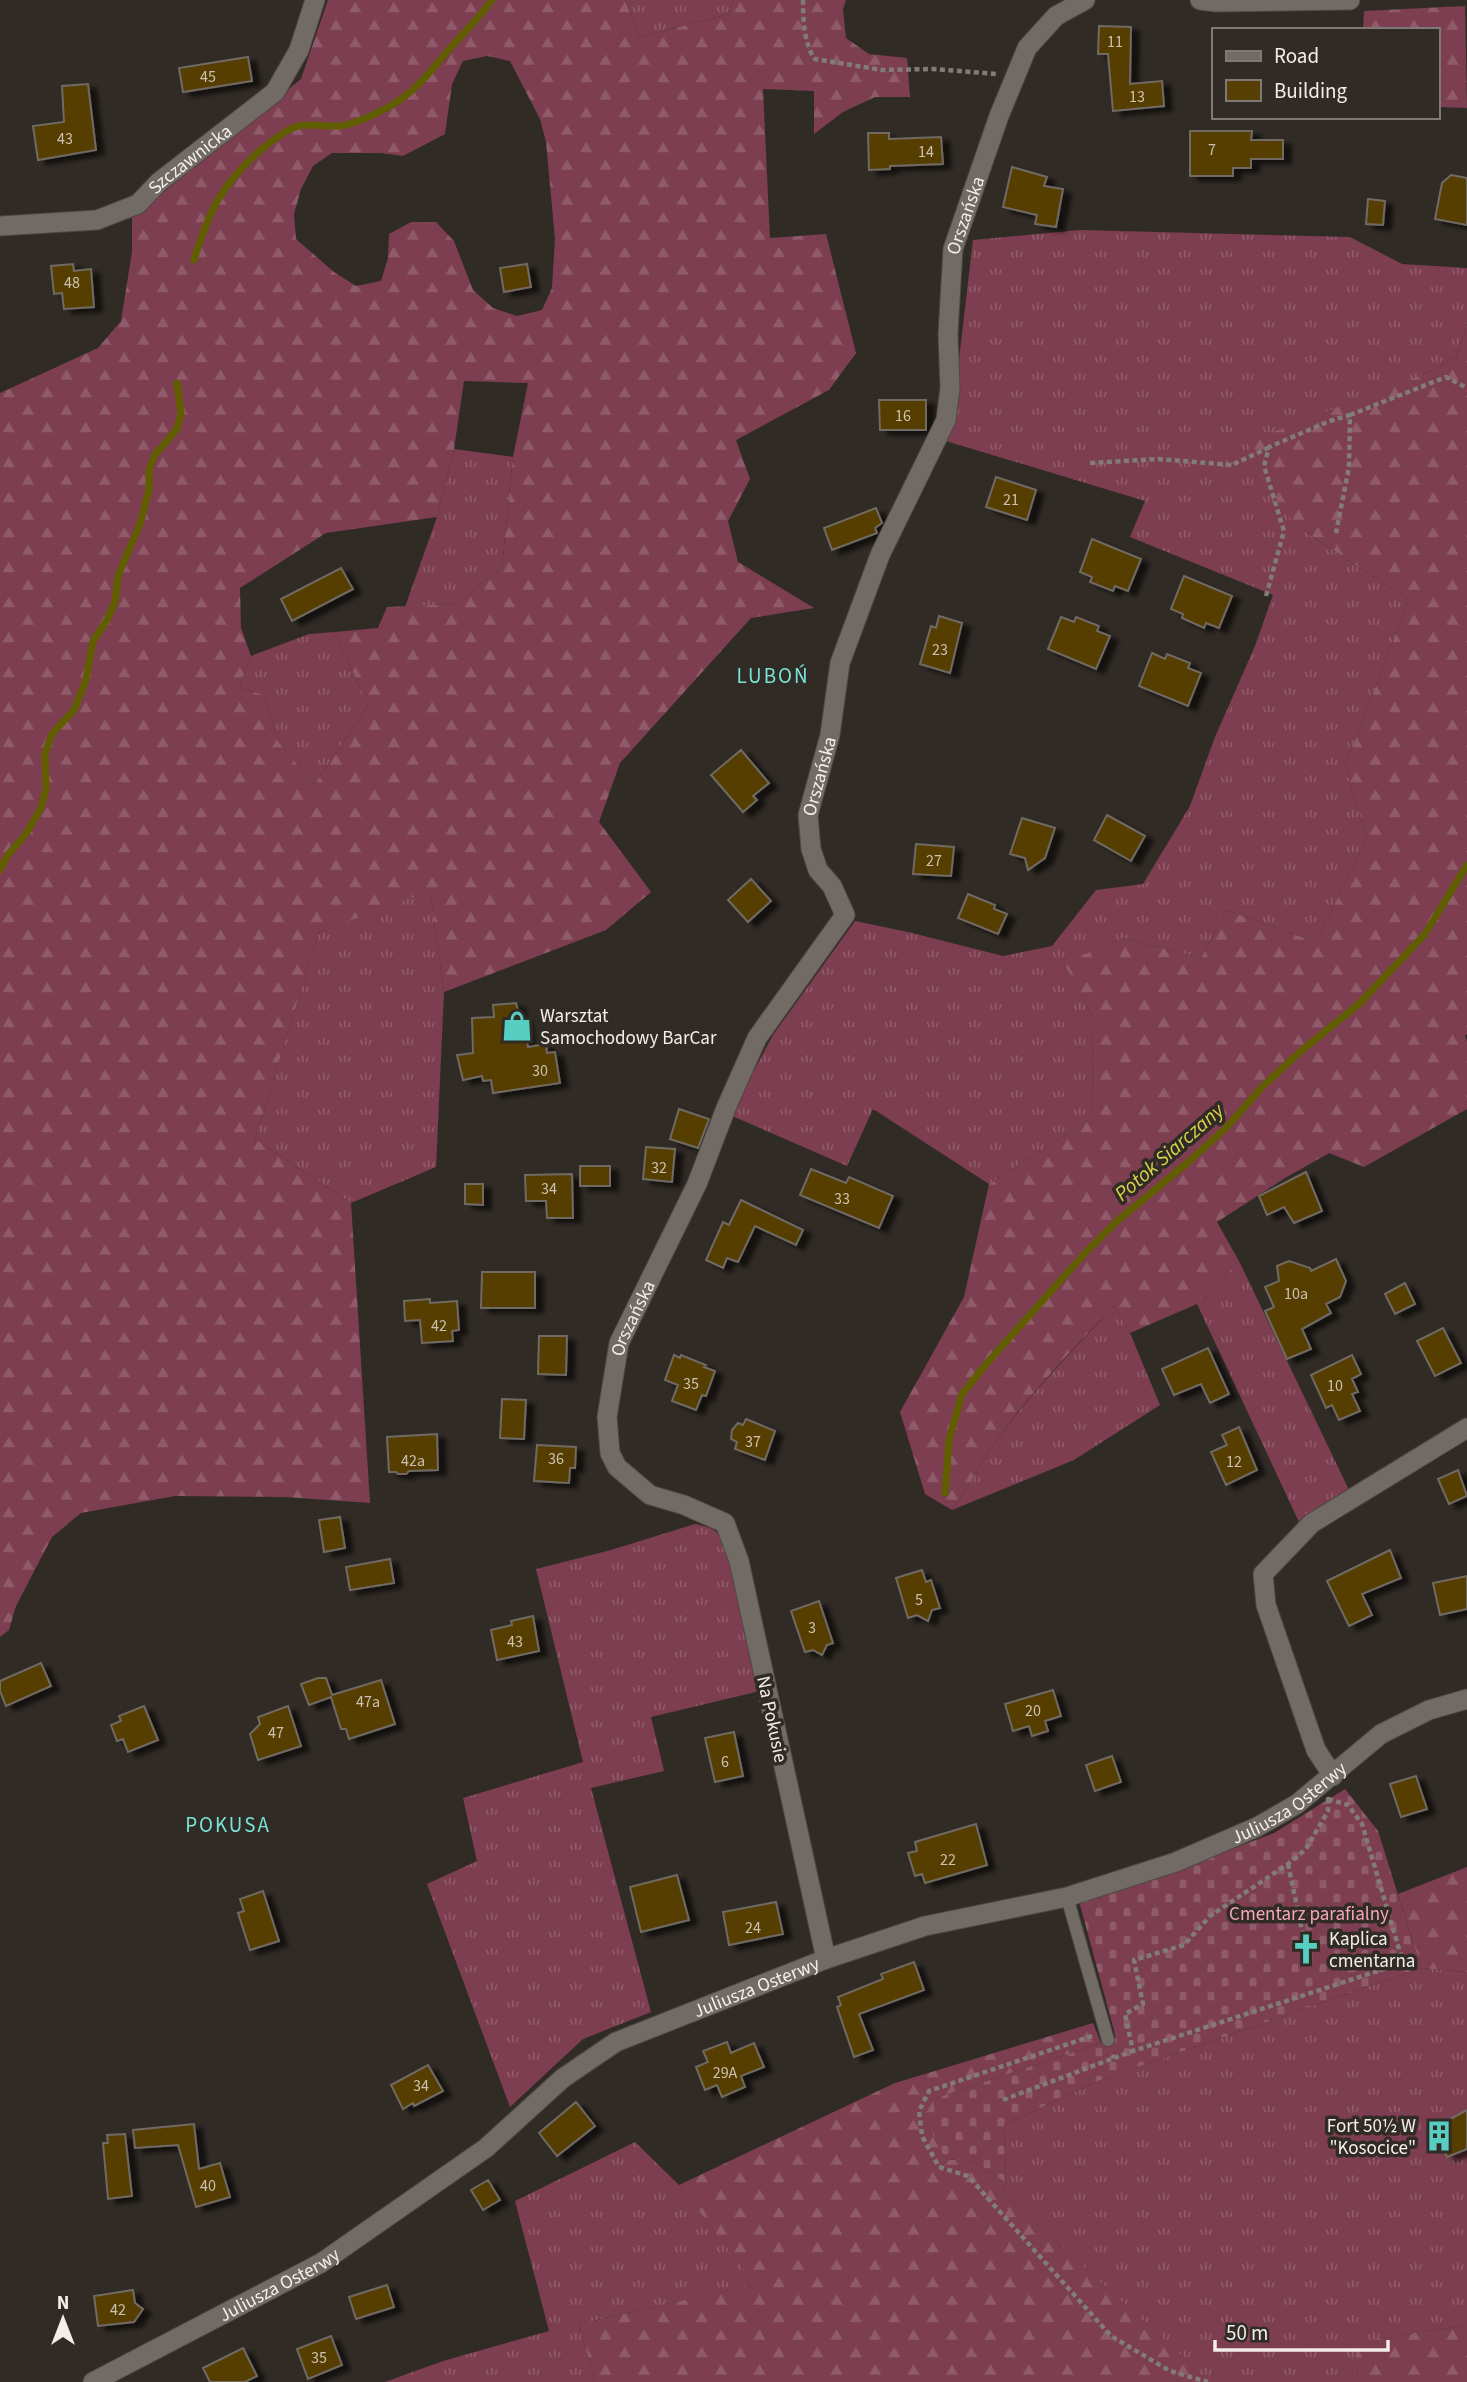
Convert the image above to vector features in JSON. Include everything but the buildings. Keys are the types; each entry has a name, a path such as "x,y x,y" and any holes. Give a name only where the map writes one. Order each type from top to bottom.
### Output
{"street":[{"name":"Szczawnicka","path":"0,226 97,220 138,204 159,182 275,93 299,50 315,0"},
{"name":"Orszańska","path":"684,1505 650,1495 617,1467 610,1453 607,1417 619,1343 697,1184 757,1038 845,915 832,886 818,870 810,849 808,815 830,735 840,663 880,555 946,420 950,388 948,334 953,249 1015,76 1027,48 1056,16 1085,0"},
{"path":"1200,0 1350,0"},
{"path":"1333,1776 1316,1750 1266,1605 1263,1574 1312,1523 1467,1428"},
{"name":"Na Pokusie","path":"684,1505 725,1524 739,1561 826,1959"},
{"name":"Juliusza Osterwy","path":"93,2382 321,2263 486,2148 563,2078 616,2042 826,1959 925,1926 1067,1897 1176,1862 1258,1828 1297,1804 1381,1734 1429,1710 1467,1699"}],"lane":[{"path":"1067,1897 1107,2036"}],"path":[{"path":"803,0 807,39 815,59 882,70 933,69 1015,76"},
{"path":"1090,463 1158,459 1233,465 1330,421 1446,377 1467,388"},
{"path":"1336,533 1349,467 1350,415"},
{"path":"1266,596 1284,531 1264,466 1269,447"},
{"path":"1003,2100 1133,2051 1387,1968 1402,1959 1362,1824 1348,1805 1328,1799 1328,1811 1306,1849 1210,1916 1184,1945 1134,1960 1143,2004 1125,2014 1133,2051"},
{"path":"1288,1864 1304,1940"},
{"path":"1114,2059 1107,2036 929,2091 919,2111 922,2136 939,2167 968,2176 1111,2336 1170,2371 1208,2382"}],"green space":[{"path":"328,0 625,0 640,37 729,14 734,0 846,0 843,9 846,38 869,54 907,58 910,97 875,97 843,112 814,134 814,91 763,89 770,238 826,234 856,353 829,390 736,440 750,479 728,521 738,562 814,608 751,618 620,763 599,822 651,892 606,930 444,992 430,891 319,932 255,1139 351,1203 370,1503 285,1497 175,1496 81,1513 52,1537 16,1606 9,1630 0,1637 0,393 98,348 121,321 132,252 132,218 301,79","holes":["487,56 510,61 540,119 546,142 555,239 552,288 542,310 517,316 493,308 473,290 454,241 436,222 411,222 389,234 388,258 381,281 356,286 334,272 296,239 294,214 301,189 313,166 332,153 403,156 445,134 452,84 463,61","464,381 528,383 513,457 502,567 456,604 387,607 378,628 335,632 368,706 314,785 277,740 264,695 239,687 251,656 241,628 240,588 326,533 437,517 454,449"]},
{"path":"625,0 734,0 729,14 640,37"},
{"path":"1465,0 1467,108 1439,107 1439,28 1363,28 1364,11 1465,6"},
{"path":"1080,230 1350,237 1402,264 1467,268 1467,324 1456,357 1424,374 1295,525 1409,600 1345,766 1367,839 1316,942 1226,910 1201,958 1123,938 1065,964 1092,1016 1093,1117 989,1184 873,1109 847,1166 730,1115 773,1035 855,921 1003,956 1052,946 1096,890 1143,884 1190,806 1273,595 1130,537 1145,501 946,441 956,385 973,240"},
{"path":"1467,324 1467,1109 1364,1167 1329,1153 1217,1222 1239,1261 1197,1304 1130,1333 1114,1306 1009,1423 952,1510 925,1494 900,1412 964,1297 989,1184 1093,1117 1092,1016 1064,963 1123,938 1201,958 1226,910 1316,942 1367,839 1345,766 1409,600 1295,525 1258,473 1247,442 1424,374 1456,357"},
{"path":"454,449 513,457 502,567 456,604 405,607 437,517"},
{"path":"335,632 368,706 314,785 277,740 264,695 239,687 251,656 309,634"},
{"path":"430,890 444,992 436,1167 351,1203 255,1139 319,932"},
{"path":"1239,1261 1350,1492 1299,1522 1197,1304"},
{"path":"1114,1306 1130,1333 1160,1405 1074,1460 952,1510 1009,1423"},
{"path":"695,1524 708,1527 719,1534 732,1561 760,1691 651,1717 664,1771 591,1788 651,2012 583,2039 510,2107 427,1884 477,1861 463,1798 583,1762 536,1569 611,1550"},
{"name":"Cmentarz parafialny","path":"1345,1789 1378,1831 1421,1968 1098,2081 1004,2125 1006,2183 975,2162 946,2159 932,2130 931,2116 936,2098 1116,2038 1079,1901 1274,1833"},
{"path":"1467,1867 1467,1972 1421,1968 1398,1894"},
{"path":"1421,1968 1467,1972 1467,2325 1357,2342 1358,2382 1175,2382 1196,2369 1002,2193 1006,2183 1004,2125 1098,2081"},
{"path":"1093,2023 1101,2043 936,2098 946,2159 975,2162 1006,2183 1002,2193 1197,2369 1175,2382 595,2382 579,2324 755,2284 679,2185 895,2083"},
{"path":"635,2142 679,2185 756,2284 579,2324 595,2382 385,2382 443,2361 549,2331 515,2201"},
{"path":"1467,2325 1467,2382 1358,2382 1356,2342"}],"waterway":[{"path":"194,260 205,226 219,198 237,173 263,148 295,127 350,124 392,105 425,77 492,0"},
{"path":"0,870 40,810 46,790 45,754 52,734 74,710 86,680 93,641 115,602 118,576 140,524 154,456 177,429 181,413 177,383"},
{"name":"Potok Siarczany","path":"945,1493 949,1440 962,1394 987,1363 1116,1222 1227,1127 1262,1087 1301,1051 1359,1004 1425,934 1467,865"}],"place":[{"name":"Warsztat Samochodowy BarCar","path":"517,1026"},
{"name":"Kaplica cmentarna","path":"1306,1949"},
{"name":"Fort 50½ W \"Kosocice\"","path":"1439,2136"}],"district":[{"name":"LUBOŃ","path":"773,676"},
{"name":"POKUSA","path":"228,1825"}]}
